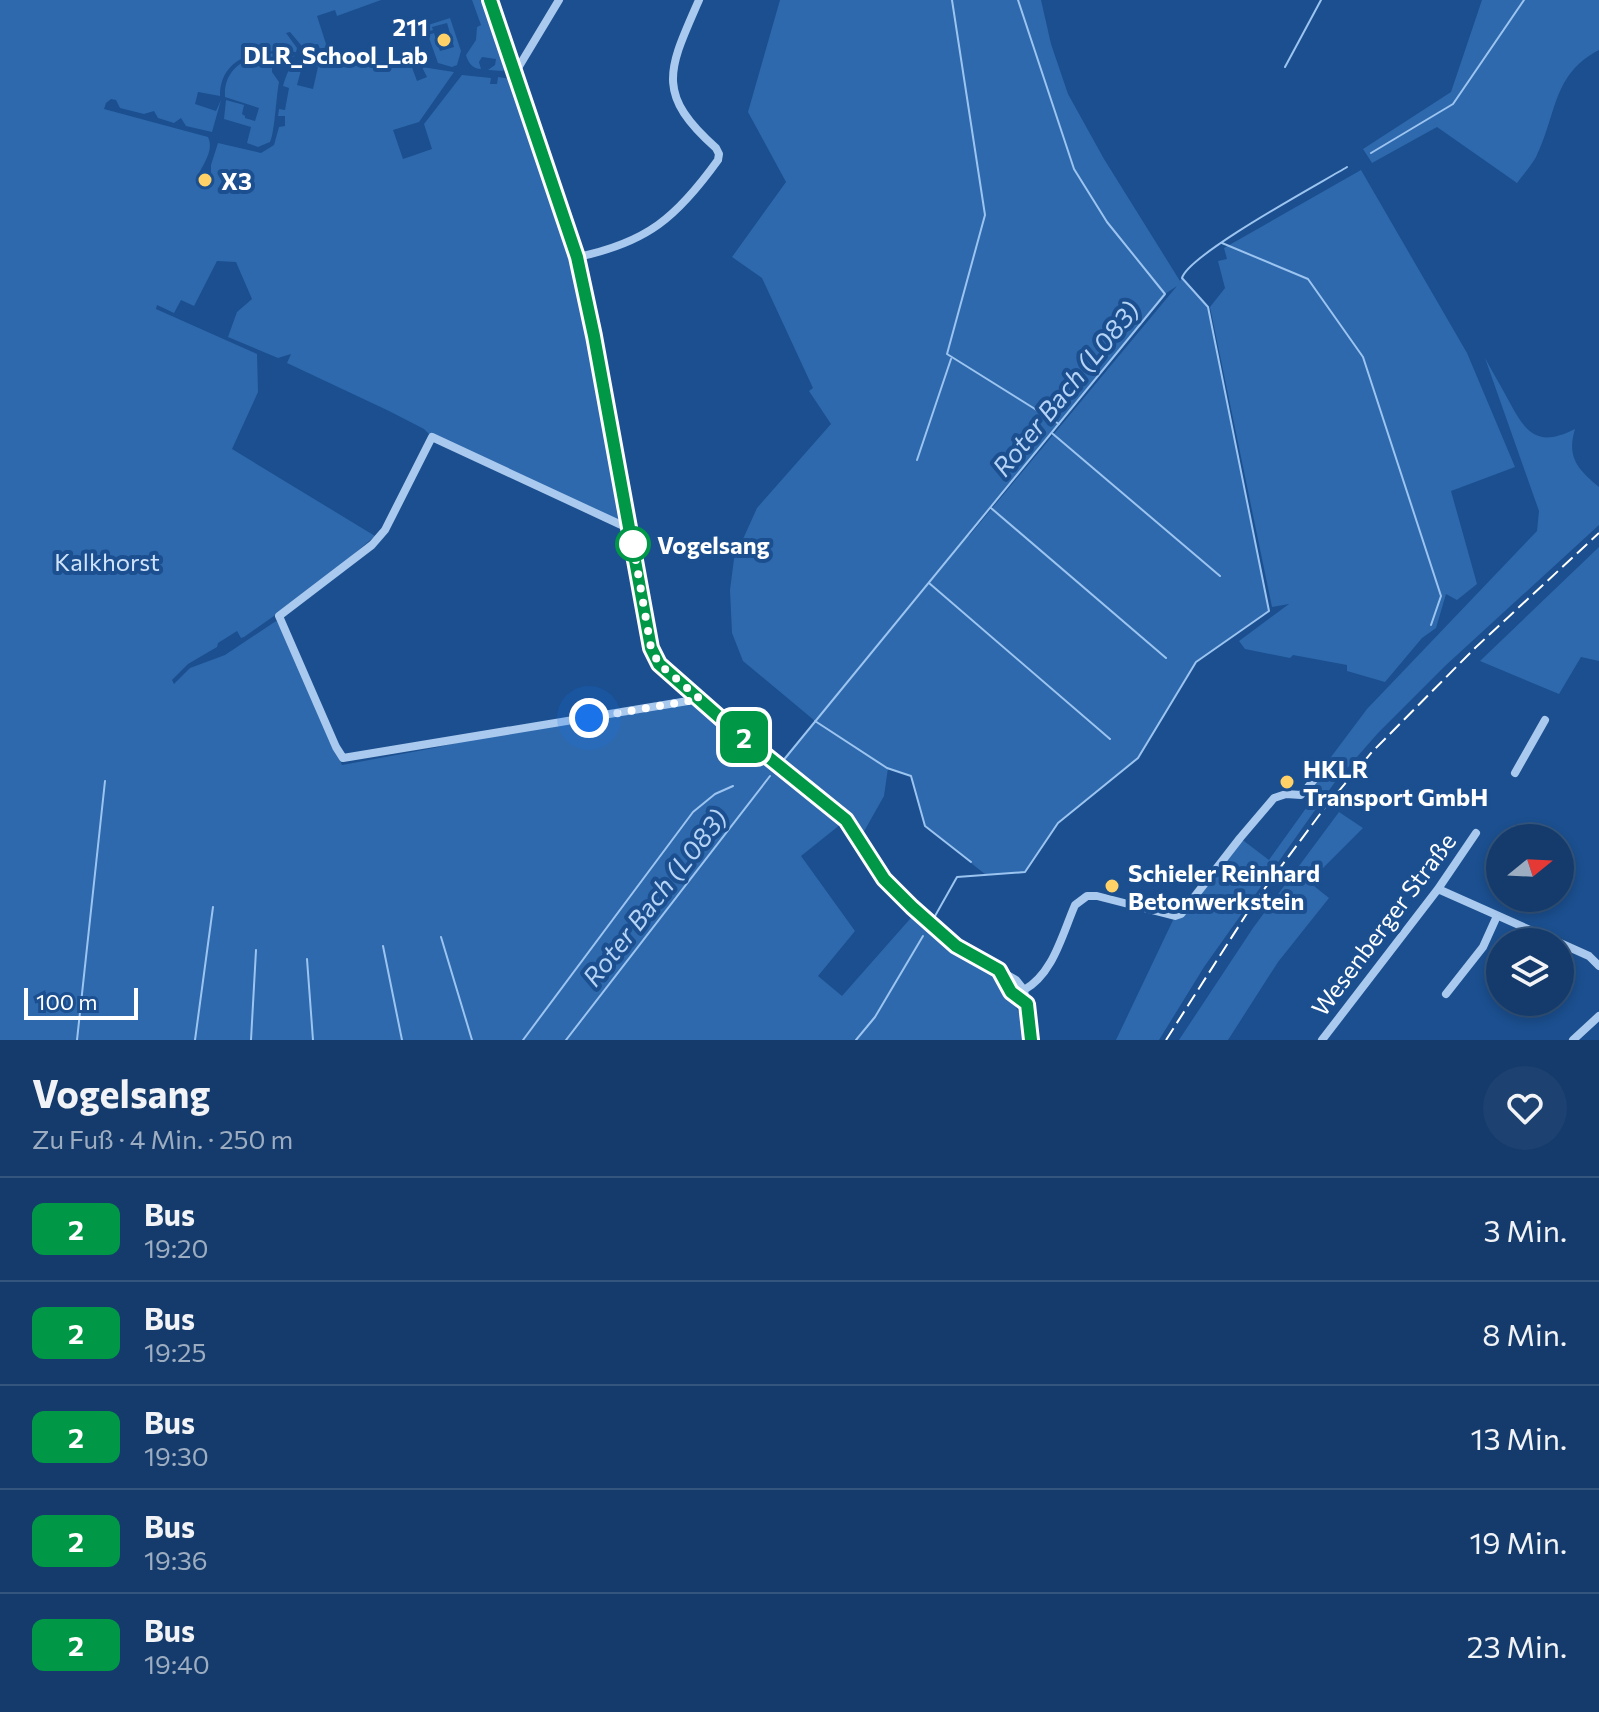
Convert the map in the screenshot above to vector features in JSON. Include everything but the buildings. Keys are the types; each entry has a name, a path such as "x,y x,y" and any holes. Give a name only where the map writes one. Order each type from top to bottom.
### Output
{"street":[{"path":"490,0 577,257 651,648 659,664 846,820 884,879 956,946 1016,980 1024,990 1031,1040"},
{"path":"515,73 559,0"},
{"path":"577,257 637,237 661,225 718,160 716,148 683,116 674,94 672,71 676,53 699,0"},
{"path":"630,529 432,437 385,530 372,545 279,616 343,758 364,757 434,742 700,699"},
{"path":"1515,773 1545,720"},
{"path":"1024,990 1037,983 1046,972 1075,905 1081,899 1097,896 1175,916 1181,914 1274,798 1286,794 1301,795 1313,781"},
{"name":"Wesenberger Straße","path":"1322,1040 1438,889 1476,833"},
{"path":"1438,889 1524,928"},
{"path":"1446,994 1483,947 1497,916"},
{"path":"1574,950 1589,956 1599,966"},
{"path":"1573,1040 1599,1016"}],"green space":[{"name":"Kalkhorst","path":"0,0 381,0 337,16 335,10 317,16 327,47 320,49 318,44 306,47 306,51 290,32 286,33 297,48 296,52 257,53 235,63 222,82 220,96 198,92 195,104 216,111 221,100 212,132 186,126 181,118 174,123 158,118 154,111 144,114 120,108 116,100 111,99 104,109 208,137 209,154 196,180 203,187 211,183 211,165 218,143 261,153 274,145 279,127 285,126 285,116 278,116 279,109 285,110 289,88 283,86 291,67 302,59 308,58 310,61 309,64 303,63 297,85 313,89 318,67 314,65 318,56 327,54 411,65 417,81 427,77 422,67 454,72 419,122 393,130 403,159 432,149 424,124 462,75 491,78 490,84 497,84 498,77 511,79 515,73 577,257 630,529 432,437 424,429 389,411 287,363 291,354 278,358 228,337 237,312 252,299 236,262 217,261 194,306 181,300 174,313 157,305 156,309 257,354 258,392 232,449 375,536 311,590 244,637 241,638 237,631 188,664 172,680 174,684 190,668 225,655 276,621 342,765 503,732 700,699 846,820 801,856 855,931 818,976 842,996 917,911 956,946 985,962 1031,1030 1031,1040 0,1040"},
{"path":"472,0 486,0 507,65 503,71 488,70 495,65 496,59 482,57 479,62 481,69 473,67 467,58 476,40 477,27 481,25"},
{"path":"780,0 1041,0 1051,44 1068,94 1104,159 1180,281 1182,278 1208,307 1269,611 1196,662 1138,758 1058,823 1025,872 986,875 925,826 911,776 888,768 884,796 862,835 847,812 782,762 815,721 743,661 732,633 730,590 734,559 757,508 831,424 809,391 813,388 762,278 732,257 786,182 748,112","holes":["1177,286 969,536 1165,294"]},
{"path":"1482,0 1599,0 1599,50 1572,71 1564,83 1532,164 1517,183 1437,127 1372,163 1363,149 1451,92"},
{"path":"450,18 461,51 457,65 452,67 438,63 428,35 434,33 440,51 454,47 447,23 432,27 433,30 427,32 425,26"},
{"path":"277,53 295,56 277,60 272,65 272,72 279,82 273,130 270,142 258,147 247,143 251,127 224,119 226,100 244,105 242,114 255,121 259,108 225,97 226,86 228,77 240,64 257,56"},
{"path":"1361,170 1467,353 1515,467 1451,491 1477,584 1457,600 1446,594 1436,628 1422,638 1385,682 1347,671 1347,665 1245,649 1239,641 1289,604 1272,607 1210,307 1225,288 1218,261 1227,259 1224,248"},
{"path":"1485,358 1516,414 1535,435 1552,437 1575,429 1573,456 1599,487 1599,525 1445,666 1378,733 1335,782 1204,967 1159,1040 1116,1040 1175,916 1240,838 1269,860 1309,804 1319,773 1367,709 1537,531 1539,511"},
{"path":"1599,547 1599,661 1581,657 1559,694 1480,661"},
{"path":"1339,812 1363,828 1309,882 1329,898 1278,962 1228,1040 1179,1040 1253,928"}],"waterway":[{"path":"952,0 985,215 947,354 1059,424"},
{"name":"Roter Bach (L083)","path":"782,762 1165,294 1107,222 1074,169 1018,0"},
{"path":"1285,67 1321,0"},
{"path":"1371,153 1453,104 1524,0"},
{"path":"935,916 957,877 1025,872 1058,823 1138,758 1196,662 1269,611 1208,307 1182,278 1190,267 1230,237 1347,167"},
{"path":"1222,243 1308,279 1363,357 1441,596 1431,625"},
{"path":"917,460 951,359"},
{"path":"1053,434 1220,576"},
{"path":"991,508 1166,658"},
{"path":"929,583 1110,739"},
{"path":"815,721 887,768 911,776 925,826 971,862"},
{"name":"Roter Bach (L083)","path":"566,1040 770,776"},
{"path":"77,1040 105,781"},
{"path":"523,1040 693,812 715,794 733,786"},
{"path":"195,1040 213,907"},
{"path":"856,1040 875,1017 923,936"},
{"path":"441,937 472,1040"},
{"path":"383,946 402,1040"},
{"path":"251,1040 256,950"},
{"path":"307,959 313,1040"}],"railway":[{"path":"1166,1040 1251,907 1326,806 1372,752 1475,648 1599,533"}],"bus line":[{"name":"2","path":"490,0 577,257 651,648 659,664 846,820 884,879 912,907 956,946 999,970 1011,992 1027,1004 1031,1040"}],"place":[{"name":"211 DLR_School_Lab","path":"444,40"},
{"name":"X3","path":"205,180"},
{"name":"Vogelsang","path":"633,544"},
{"name":"HKLR Transport GmbH","path":"1287,782"},
{"name":"Schieler Reinhard Betonwerkstein","path":"1112,886"}],"route":[{"path":"589,718 700,699 659,664 651,648 633,544"}]}
